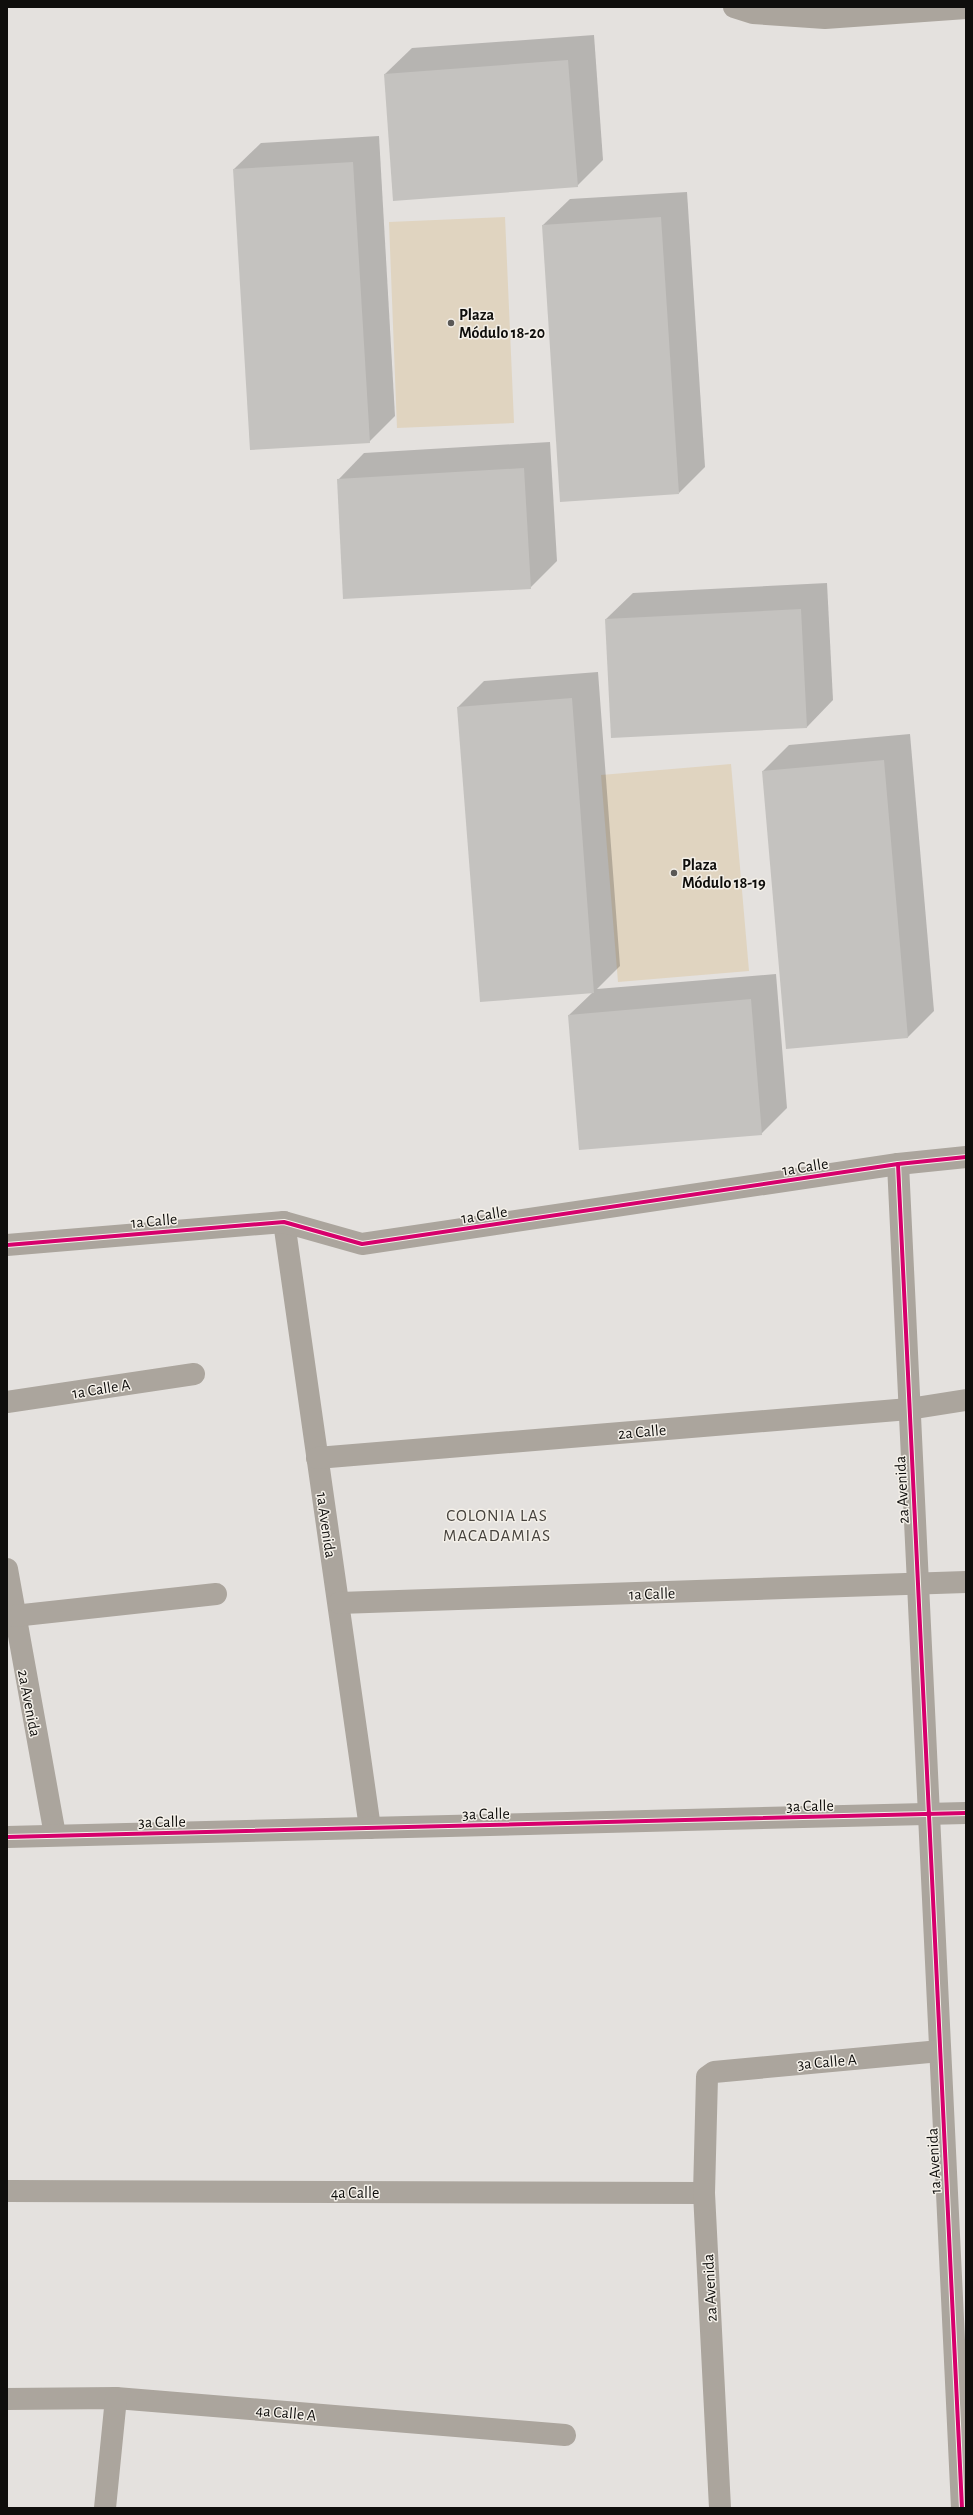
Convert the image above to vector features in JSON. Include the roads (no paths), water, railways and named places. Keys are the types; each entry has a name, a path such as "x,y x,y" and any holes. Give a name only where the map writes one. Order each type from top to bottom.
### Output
{"street":[{"path":"734,7 753,14 825,18 966,8"},
{"name":"1a Calle","path":"7,1245 284,1222 362,1244 898,1164 966,1157"},
{"name":"2a Avenida","path":"898,1164 929,1814"},
{"name":"1a Avenida","path":"284,1222 370,1828"},
{"name":"1a Calle A","path":"7,1402 194,1374"},
{"name":"2a Calle","path":"317,1458 909,1409 966,1400"},
{"name":"2a Avenida","path":"7,1570 14,1616 55,1835"},
{"name":"1a Calle","path":"338,1603 966,1582"},
{"path":"14,1616 216,1594"},
{"name":"3a Calle","path":"7,1837 966,1813"},
{"name":"1a Avenida","path":"929,1814 962,2508"},
{"name":"3a Calle A","path":"714,2072 940,2051"},
{"name":"2a Avenida","path":"714,2072 707,2076 705,2083 704,2193 720,2508"},
{"name":"4a Calle","path":"7,2191 704,2193"},
{"path":"105,2508 116,2398"},
{"name":"4a Calle A","path":"7,2399 116,2398 565,2435"}],"place":[{"name":"Plaza Módulo 18-20","path":"451,323"},
{"name":"Plaza Módulo 18-19","path":"674,873"}],"district":[{"name":"COLONIA LAS MACADAMIAS","path":"497,1525"}]}
